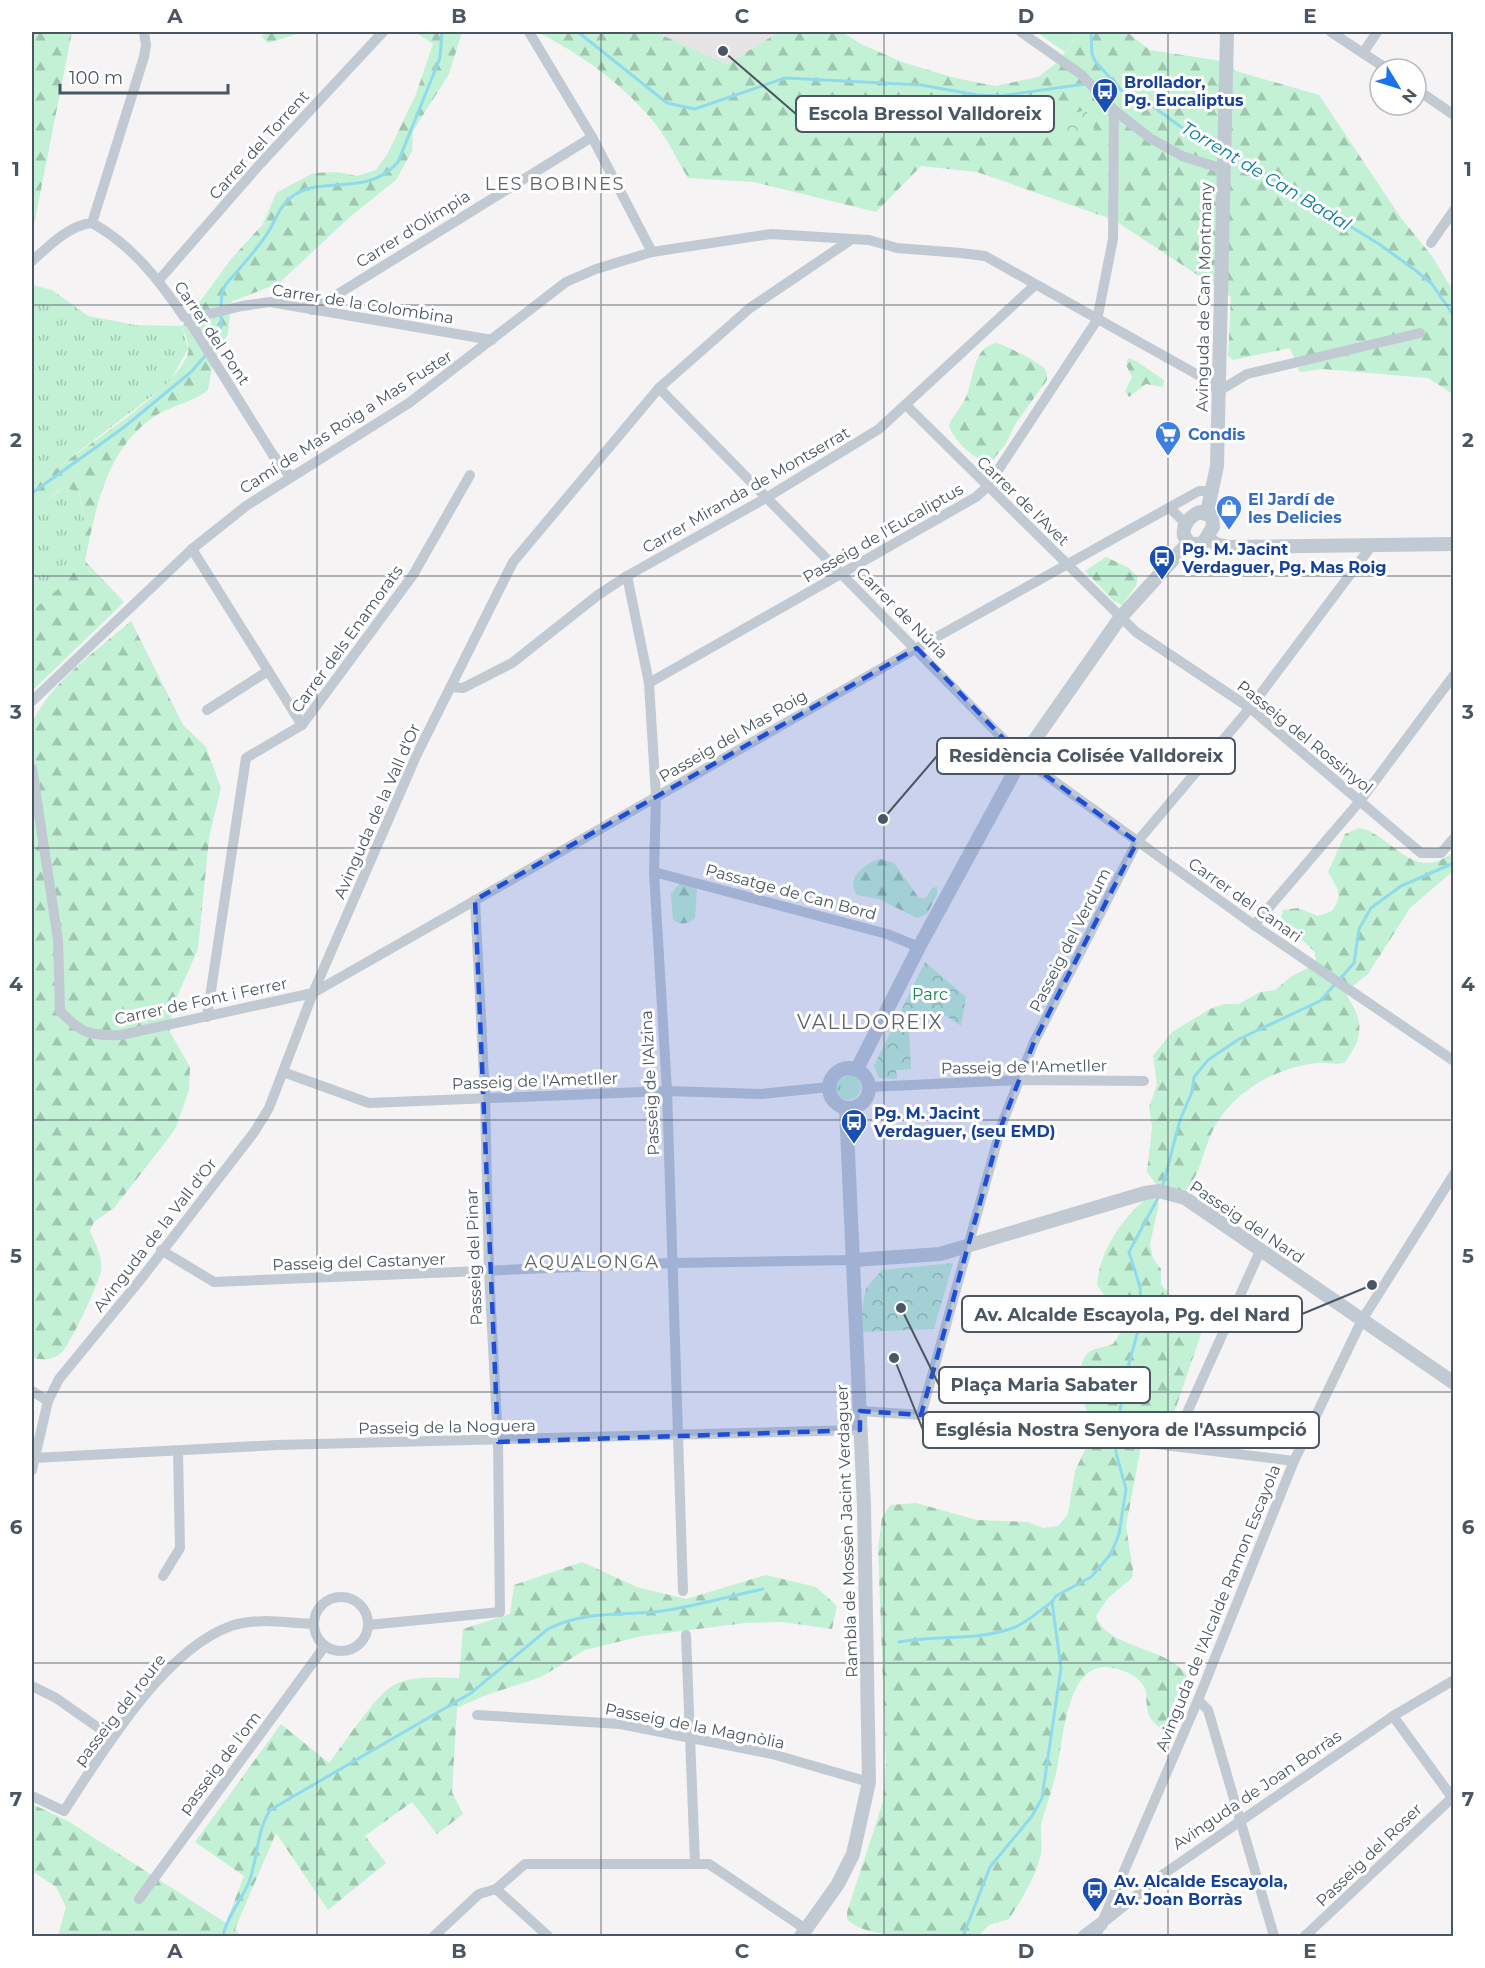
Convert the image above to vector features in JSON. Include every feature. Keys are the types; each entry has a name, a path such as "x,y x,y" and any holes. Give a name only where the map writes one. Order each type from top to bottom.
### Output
{"street":[{"path":"32,261 64,234 84,224 92,223 144,57 146,45 144,32"},
{"name":"Carrer del Torrent","path":"159,280 260,164 383,32"},
{"path":"529,32 592,136 651,252"},
{"path":"1021,32 1082,75 1114,110 1166,148 1208,166 1223,169"},
{"name":"Avinguda de Can Montmany","path":"1207,512 1214,491 1219,391 1227,32"},
{"path":"1331,32 1369,57"},
{"path":"1363,53 1377,32"},
{"path":"1428,97 1454,115"},
{"path":"1097,320 1113,239 1114,110"},
{"name":"Carrer d'Olímpia","path":"312,310 592,136"},
{"path":"1431,243 1454,210"},
{"name":"Carrer del Pont","path":"92,223 123,246 159,280 184,317 188,319 273,455 290,476"},
{"name":"Camí de Mas Roig a Mas Fuster","path":"32,701 192,549 246,506 408,403 566,282 651,252 771,234 852,239 897,248 985,256 1207,380 1219,391"},
{"name":"Avinguda de la Vall d'Or","path":"32,1470 48,1401 59,1379 255,1131 283,1072 313,993 417,754 513,562 659,388 750,308 852,239"},
{"name":"Carrer Miranda de Montserrat","path":"451,687 463,688 512,663 598,595 627,576 766,498 879,429 1035,285"},
{"name":"Carrer de la Colombina","path":"188,319 270,302 492,340"},
{"name":"Passeig de l'Eucaliptus","path":"649,683 976,497 987,487 1097,320"},
{"path":"1219,391 1246,374 1420,333"},
{"name":"Carrer de Núria","path":"659,388 917,648 1022,758"},
{"name":"Carrer de l'Avet","path":"906,405 1120,618"},
{"name":"Carrer dels Enamorats","path":"207,1017 246,758 303,725 413,575 470,475"},
{"name":"Passeig del Mas Roig","path":"313,993 917,648 1199,491 1214,491"},
{"path":"1170,508 1186,524"},
{"path":"1207,512 1214,522 1208,539 1195,546 1188,543 1183,532 1186,524 1197,513 1207,512"},
{"path":"1208,539 1223,546 1454,544"},
{"path":"857,1069 919,947 1022,758 1120,618 1188,543"},
{"name":"Passeig del Verdum","path":"921,1415 1002,1124 1035,1042 1137,842 1250,708 1373,544"},
{"path":"192,549 303,725"},
{"name":"Passeig de l'Alzina","path":"627,576 649,683 656,797 654,872 667,1091 683,1591"},
{"name":"Passeig del Rossinyol","path":"1120,618 1136,632 1250,708 1421,853 1440,853 1454,838"},
{"path":"207,710 268,670"},
{"path":"1254,925 1360,801 1454,675"},
{"name":"Carrer del Canari","path":"1022,758 1322,973 1454,1061"},
{"name":"Carrer de Font i Ferrer","path":"32,768 58,940 60,1011 74,1025 92,1036 121,1035 313,993"},
{"name":"Passatge de Can Bord","path":"654,872 887,934 919,947"},
{"name":"Passeig del Pinar","path":"368,1625 500,1612 498,1442 489,1271 486,1098 475,900"},
{"path":"857,1069 865,1076 869,1087 862,1102 846,1108 835,1103 829,1087 830,1080 838,1070 857,1069"},
{"name":"Passeig de l'Ametller","path":"283,1072 369,1103 667,1091 761,1094 829,1087"},
{"name":"Passeig de l'Ametller","path":"869,1087 1019,1080 1144,1081"},
{"name":"Rambla de Mossèn Jacint Verdaguer","path":"804,1933 838,1884 852,1854 869,1782 860,1411 846,1108"},
{"name":"Avinguda de l'Alcalde Ramon Escayola","path":"1098,1930 1198,1700 1294,1461 1362,1320 1454,1174"},
{"name":"Passeig del Nard","path":"854,1260 940,1254 1159,1191 1185,1198 1454,1383"},
{"name":"Passeig del Castanyer","path":"161,1250 214,1282 672,1263 854,1260"},
{"path":"1172,1446 1261,1250"},
{"path":"32,1390 48,1401"},
{"path":"860,1411 921,1415 1090,1436"},
{"name":"Passeig de la Noguera","path":"34,1458 278,1446 498,1442 860,1430"},
{"path":"1148,1443 1294,1461"},
{"path":"163,1576 180,1548 178,1451"},
{"path":"340,1597 356,1602 363,1609 368,1625 361,1642 351,1649 342,1651 326,1646 319,1640 314,1624 320,1607 331,1599 340,1597"},
{"name":"passeig del roure","path":"32,1796 64,1811 113,1738 182,1655 204,1640 233,1625 253,1622 314,1624"},
{"path":"686,1635 695,1863"},
{"name":"passeig de l'om","path":"139,1899 326,1646"},
{"name":"Avinguda de Joan Borràs","path":"1085,1936 1098,1930 1165,1873 1393,1716 1454,1680"},
{"path":"32,1686 56,1698 113,1738"},
{"path":"1198,1700 1208,1710 1274,1936"},
{"name":"Passeig de la Magnòlia","path":"477,1715 620,1724 771,1754 869,1782"},
{"path":"1393,1716 1452,1796"},
{"name":"Passeig del Roser","path":"1305,1936 1452,1796"},
{"path":"434,1936 479,1894 496,1889 525,1864 709,1864 804,1933"},
{"path":"1117,1886 1121,1894 1131,1900"},
{"path":"496,1889 548,1936"}],"highlighted area":[{"path":"917,648 1022,758 1137,842 1034,1042 1002,1124 921,1415 860,1411 860,1430 498,1442 475,900"}],"shaded area":[{"path":"655,32 779,32 727,64"}],"green space":[{"path":"32,32 72,32 32,235"},
{"path":"268,32 303,32 268,43 261,36"},
{"path":"415,32 462,32 449,74 413,131 412,151 396,180 351,216 279,283 231,302 228,334 213,361 208,390 155,416 138,429 125,445 114,462 99,500 85,561 124,602 32,691 32,611 71,576 83,546 84,524 79,493 71,489 58,491 32,514 32,481 52,472 128,417 167,383 188,353 187,340 182,326 232,258 263,224 276,193 313,173 337,172 357,176 376,170 388,153 416,94 433,44"},
{"path":"537,32 655,32 727,64 779,32 842,32 861,44 902,62 955,78 995,86 1038,77 1059,61 1080,32 1127,32 1150,50 1227,62 1236,71 1319,95 1401,218 1432,256 1453,291 1453,394 1428,378 1323,369 1300,372 1290,348 1233,360 1228,356 1231,297 1114,220 977,172 921,166 876,212 754,182 688,178 661,132 632,98 602,72 570,50"},
{"path":"1036,32 1080,32 1065,52"},
{"path":"1085,110 1091,117 1094,130 1085,133 1071,130 1062,136 1051,130 1046,122"},
{"path":"32,285 52,290 88,316 135,325 182,326 188,349 169,383 52,472 32,481"},
{"path":"997,343 1043,367 1046,370 1047,380 1016,423 1005,445 990,463 965,449 955,438 949,426 969,390 978,357 989,345"},
{"path":"1128,358 1164,380 1163,387 1146,384 1129,397 1125,391 1132,377 1126,365"},
{"path":"70,487 78,492 83,509 84,539 81,558 69,579 32,611 32,514 59,491"},
{"path":"1106,557 1129,568 1138,577 1136,586 1122,605 1114,601 1085,571"},
{"path":"131,621 183,725 206,747 221,788 209,838 198,949 172,1008 170,1032 190,1067 189,1090 176,1127 164,1144 114,1208 94,1222 90,1231 101,1261 101,1271 95,1287 78,1326 62,1352 52,1358 40,1359 32,1357 32,723 63,680"},
{"path":"1359,828 1382,838 1414,860 1426,863 1439,861 1453,852 1453,871 1410,908 1368,974 1346,991 1357,1016 1359,1030 1353,1050 1344,1063 1316,1063 1300,1066 1285,1070 1255,1085 1230,1105 1220,1118 1212,1132 1195,1177 1186,1191 1159,1188 1147,1172 1152,1127 1149,1107 1157,1085 1153,1056 1172,1032 1210,1009 1224,1004 1239,1004 1260,992 1275,990 1292,976 1312,966 1316,960 1315,952 1284,923 1281,917 1283,910 1298,908 1318,916 1332,911 1338,900 1338,891 1328,872 1345,834"},
{"path":"880,859 894,863 919,898 926,898 932,888 937,887 937,894 927,914 917,918 879,899 857,895 853,883 858,872 868,864"},
{"path":"680,883 697,888 695,918 690,922 678,923 673,919 671,894"},
{"name":"Parc","path":"925,962 966,997 961,1026 940,1012 927,1015 921,1027 909,1030 911,1069 896,1070 897,1079 879,1078 874,1066"},
{"path":"848,1074 857,1078 861,1087 857,1096 848,1100 839,1096 835,1087 839,1078"},
{"path":"1146,1199 1154,1199 1159,1204 1150,1244 1153,1258 1161,1269 1161,1284 1175,1302 1199,1321 1201,1334 1170,1425 1162,1435 1147,1437 1142,1441 1126,1526 1133,1570 1132,1578 1108,1598 1096,1616 1103,1627 1114,1636 1171,1661 1183,1670 1190,1682 1184,1711 1175,1722 1162,1729 1150,1717 1146,1690 1137,1678 1113,1668 1098,1668 1086,1675 1077,1686 1066,1718 1057,1770 1041,1825 1039,1862 1028,1888 1009,1919 989,1925 978,1936 908,1936 871,1931 857,1926 847,1919 847,1912 883,1802 886,1764 878,1548 882,1518 890,1505 916,1503 977,1520 1028,1522 1043,1528 1058,1526 1068,1514 1075,1471 1094,1431 1080,1382 1082,1362 1090,1352 1113,1344 1125,1326 1122,1313 1111,1304 1097,1285 1099,1273 1113,1237 1128,1216"},
{"path":"953,1263 934,1329 858,1332 866,1288 882,1270"},
{"path":"582,1562 637,1587 686,1599 766,1575 816,1587 837,1606 832,1629 783,1622 745,1623 642,1636 585,1650 541,1677 481,1697 457,1708 452,1792 463,1814 437,1834 412,1802 365,1836 386,1863 328,1910 276,1833 235,1929 241,1936 58,1936 66,1907 56,1887 32,1871 32,1804 68,1821 226,1923 244,1876 195,1842 281,1724 329,1763 378,1698 394,1685 418,1678 459,1678 463,1629 510,1614 514,1585"}],"waterway":[{"path":"221,307 222,292 226,284 262,241 290,198 307,189 320,186 360,183 373,179 386,173 398,162 440,58 442,32"},
{"path":"578,32 667,103 695,109 785,78 921,85 977,95 1000,96 1085,84"},
{"name":"Torrent de Can Badal","path":"1091,32 1092,54 1095,61 1121,90 1147,102 1181,127 1219,146"},
{"path":"1095,84 1114,83"},
{"name":"Torrent de Can Badal","path":"1228,151 1379,244 1415,270 1432,284 1454,316"},
{"path":"210,350 221,327 221,314"},
{"path":"32,493 123,428 191,372 206,355"},
{"path":"1163,1185 1180,1120 1192,1092 1194,1077 1208,1060 1239,1039 1320,1001 1354,963 1359,929 1371,908 1401,886 1454,863"},
{"path":"963,1936 990,1867 1032,1816 1042,1798 1061,1668 1052,1602 1056,1596 1091,1577 1111,1554 1119,1534 1126,1489 1116,1453 1116,1432 1128,1367 1142,1316 1140,1287 1129,1252 1158,1198"},
{"path":"223,1936 249,1882 262,1828 270,1810 471,1693 548,1629 590,1616 662,1611 763,1589"},
{"path":"899,1642 999,1632 1023,1623 1052,1602"}],"place":[{"name":"Escola Bressol Valldoreix","path":"723,51"},
{"name":"Brollador, Pg. Eucaliptus","path":"1105,114"},
{"name":"Condis","path":"1168,457"},
{"name":"El Jardí de les Delicies","path":"1229,531"},
{"name":"Pg. M. Jacint Verdaguer, Pg. Mas Roig","path":"1162,581"},
{"name":"Residència Colisée Valldoreix","path":"883,819"},
{"name":"Pg. M. Jacint Verdaguer, (seu EMD)","path":"854,1145"},
{"name":"Av. Alcalde Escayola, Pg. del Nard","path":"1372,1285"},
{"name":"Plaça Maria Sabater","path":"901,1308"},
{"name":"Església Nostra Senyora de l'Assumpció","path":"894,1358"},
{"name":"Av. Alcalde Escayola, Av. Joan Borràs","path":"1095,1913"}],"district":[{"name":"LES BOBINES","path":"555,184"},
{"name":"VALLDOREIX","path":"870,1022"},
{"name":"AQUALONGA","path":"592,1262"}]}
